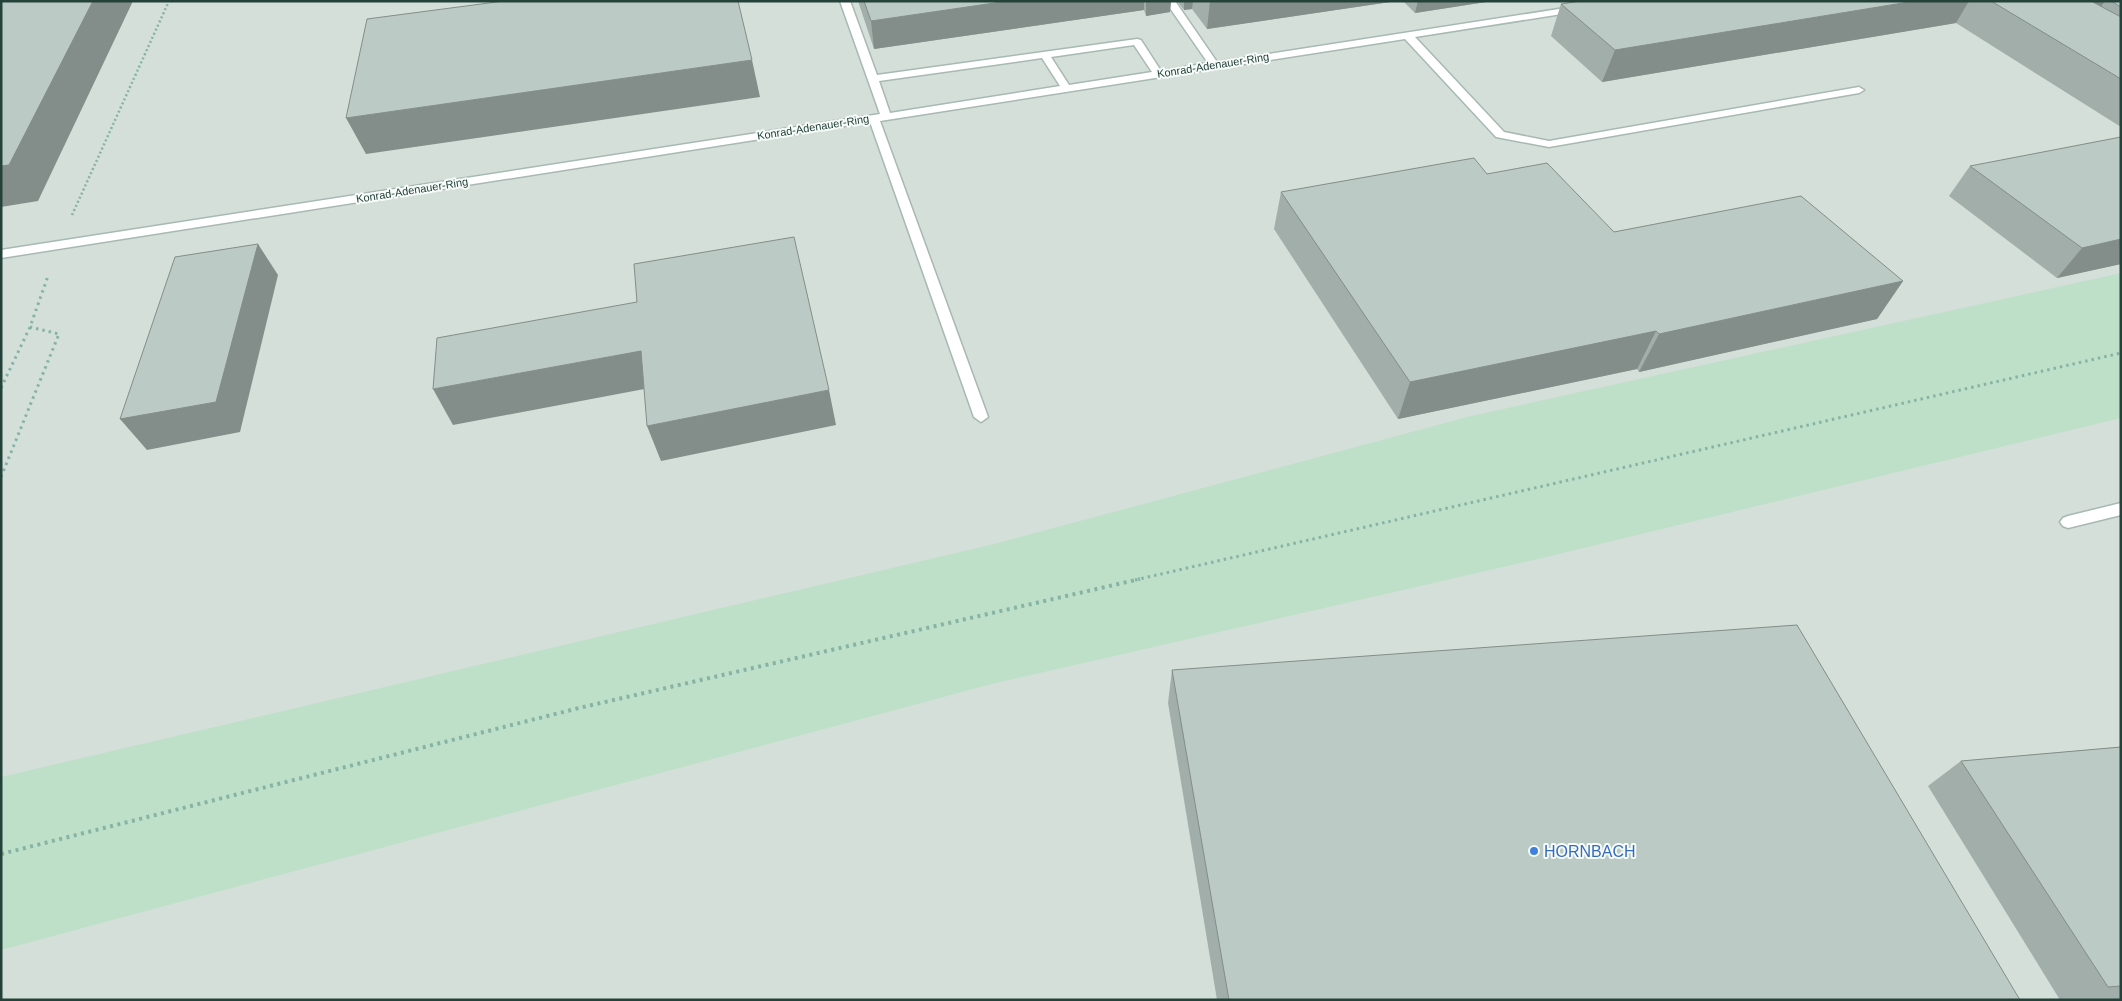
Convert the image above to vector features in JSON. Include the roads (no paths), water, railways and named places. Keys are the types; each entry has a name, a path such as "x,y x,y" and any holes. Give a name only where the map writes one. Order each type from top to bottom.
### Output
{"street":[{"path":"845,1 873,80 880,117 981,417"},
{"path":"1170,1 1214,65"},
{"name":"Konrad-Adenauer-Ring","path":"1,254 1587,7"},
{"path":"1407,35 1500,135 1549,144 1860,90"},
{"path":"873,80 1136,42 1158,74"},
{"path":"1045,55 1066,88"},
{"path":"2068,522 2121,509"}],"place":[{"name":"HORNBACH","path":"1534,851"}]}
